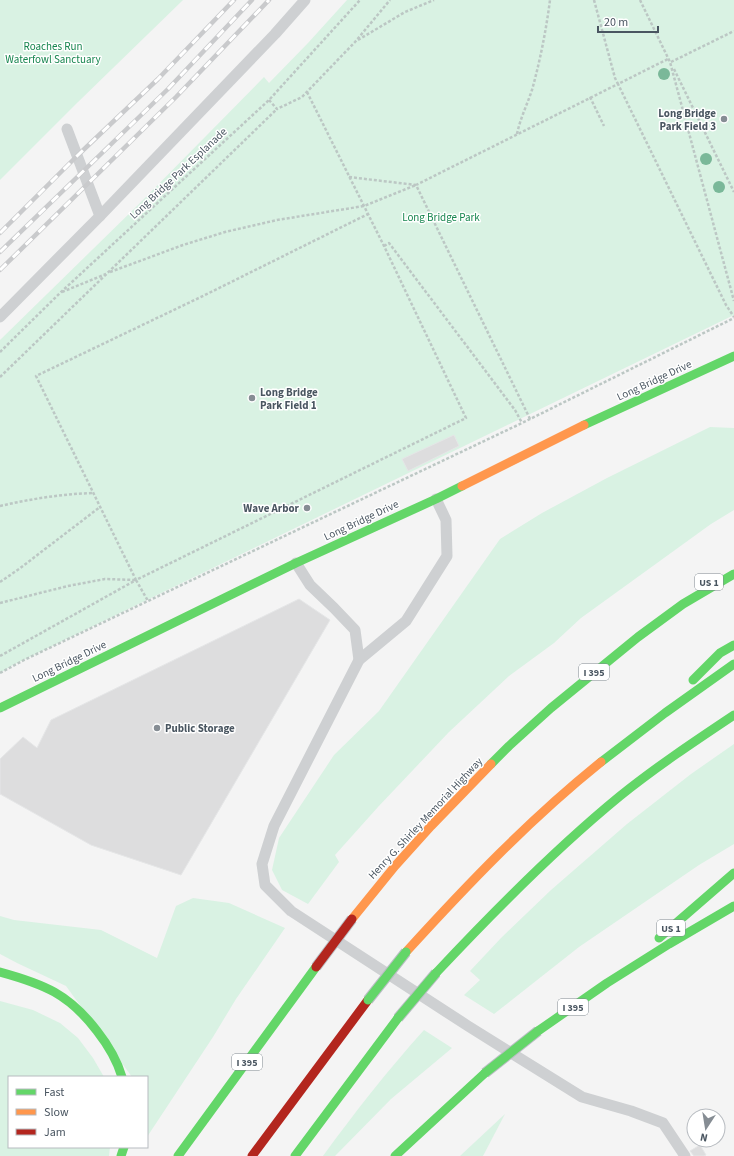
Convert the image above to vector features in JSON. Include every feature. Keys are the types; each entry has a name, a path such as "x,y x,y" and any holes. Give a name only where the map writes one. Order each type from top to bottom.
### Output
{"main road":[{"name":"Long Bridge Drive","path":"0,708 296,563 436,499 567,433 734,356"},
{"name":"US 1","path":"683,604 723,570"},
{"name":"Henry G. Shirley Memorial Highway","path":"178,1156 352,919 405,854 436,821 509,746 593,673 683,604 734,574"},
{"path":"642,729 720,654 734,645"},
{"path":"252,1156 368,1000 406,952 439,915 555,800 642,729 734,664"},
{"path":"295,1156 398,1018 436,973 480,926 522,884 607,808 650,774 734,715"},
{"name":"US 1","path":"607,983 734,873"},
{"name":"I 395","path":"395,1156 485,1073 538,1031 607,983 669,944 734,906"},
{"path":"0,972 49,989 78,1009 106,1044 120,1068 122,1076"}],"lane":[{"path":"0,317 100,216 275,34 305,0"},
{"path":"67,129 100,216"},
{"path":"436,499 446,520 446,556 406,621 359,660 274,826 262,864 265,884 291,911 468,1026 582,1097 631,1111 663,1123 685,1156"},
{"path":"296,563 310,585 355,630 359,660"}],"path":[{"name":"Long Bridge Park Esplanade","path":"0,352 60,293 269,100 360,0"},
{"path":"0,377 277,109 302,97 355,42 390,0"},
{"path":"355,42 405,12 434,0"},
{"path":"517,134 540,60 550,0"},
{"path":"0,673 24,660 522,423 734,317 726,305 618,84 594,0"},
{"path":"640,0 734,192"},
{"path":"60,293 183,245 225,232 277,220 364,206 416,185 590,97 734,31"},
{"path":"670,60 734,300"},
{"path":"0,656 136,580 466,418 384,246 307,92"},
{"path":"590,97 604,126"},
{"path":"269,100 277,109"},
{"path":"349,177 416,185"},
{"path":"416,185 530,419"},
{"path":"148,601 136,580 36,376 205,295 368,214"},
{"path":"384,246 389,243 514,410 522,423"},
{"path":"0,506 69,494 93,493"},
{"path":"0,582 100,507"},
{"path":"0,603 68,586 105,579 136,580"}],"green space":[{"name":"Roaches Run Waterfowl Sanctuary","path":"0,0 183,0 0,180"},
{"name":"Long Bridge Park","path":"347,0 734,0 734,315 13,665 0,673 0,340 138,205 264,77 269,83"},
{"path":"710,427 734,428 734,510 711,524 581,618 554,643 509,676 449,732 335,855 339,862 308,904 282,890 272,870 279,838 334,755 379,711 500,539 542,513 607,478"},
{"path":"734,744 734,844 699,865 579,947 494,1014 464,995 480,980 470,971 501,938 551,890 627,824 691,774"},
{"path":"193,898 229,903 285,928 236,999 213,1037 148,1135 148,1076 131,1076 66,986 0,954 0,916 14,920 101,930 157,958 176,906"},
{"path":"0,1001 33,1010 60,1023 78,1038 93,1058 103,1076 8,1076 8,1148 110,1148 109,1156 0,1156"},
{"path":"424,1030 452,1048 391,1099 335,1156 323,1156 347,1123"},
{"path":"505,1114 483,1156 460,1156"}],"building":[{"path":"454,435 459,446 408,471 402,459"},
{"name":"Public Storage","path":"299,599 330,620 181,875 91,845 0,794 0,759 23,737 37,748 51,720"},
{"path":"695,1148 702,1148 706,1155 694,1156 690,1151"}],"railway":[{"path":"0,233 77,156 158,79 234,0"},
{"path":"0,252 168,89 252,0"},
{"path":"0,270 176,97 269,0"}],"traffic: fast":[{"path":"584,425 734,356"},
{"path":"0,708 296,563 462,486"},
{"path":"491,764 551,708 638,637 683,604 734,574"},
{"path":"693,680 720,653 734,645"},
{"path":"601,762 665,713 734,664"},
{"path":"436,973 548,859 620,796 690,744 734,715"},
{"path":"659,938 734,873"},
{"path":"538,1031 607,983 669,944 734,906"},
{"path":"368,1000 406,952"},
{"path":"178,1156 316,967"},
{"path":"0,972 43,986 66,999 87,1018 105,1042 115,1059 122,1076"},
{"path":"398,1018 436,973"},
{"path":"295,1156 398,1018"},
{"path":"485,1073 538,1031"},
{"path":"395,1156 485,1073"},
{"path":"121,1156 124,1148"}],"traffic: slow":[{"path":"462,486 584,425"},
{"path":"406,952 500,853 549,806 601,762"},
{"path":"352,919 395,866 491,764"}],"traffic: jam":[{"path":"316,967 352,919"},
{"path":"252,1156 368,1000"}],"place":[{"name":"Long Bridge Park Field 3","path":"724,119"},
{"name":"Long Bridge Park Field 1","path":"252,398"},
{"name":"Wave Arbor","path":"307,508"},
{"name":"Public Storage","path":"157,728"}]}
